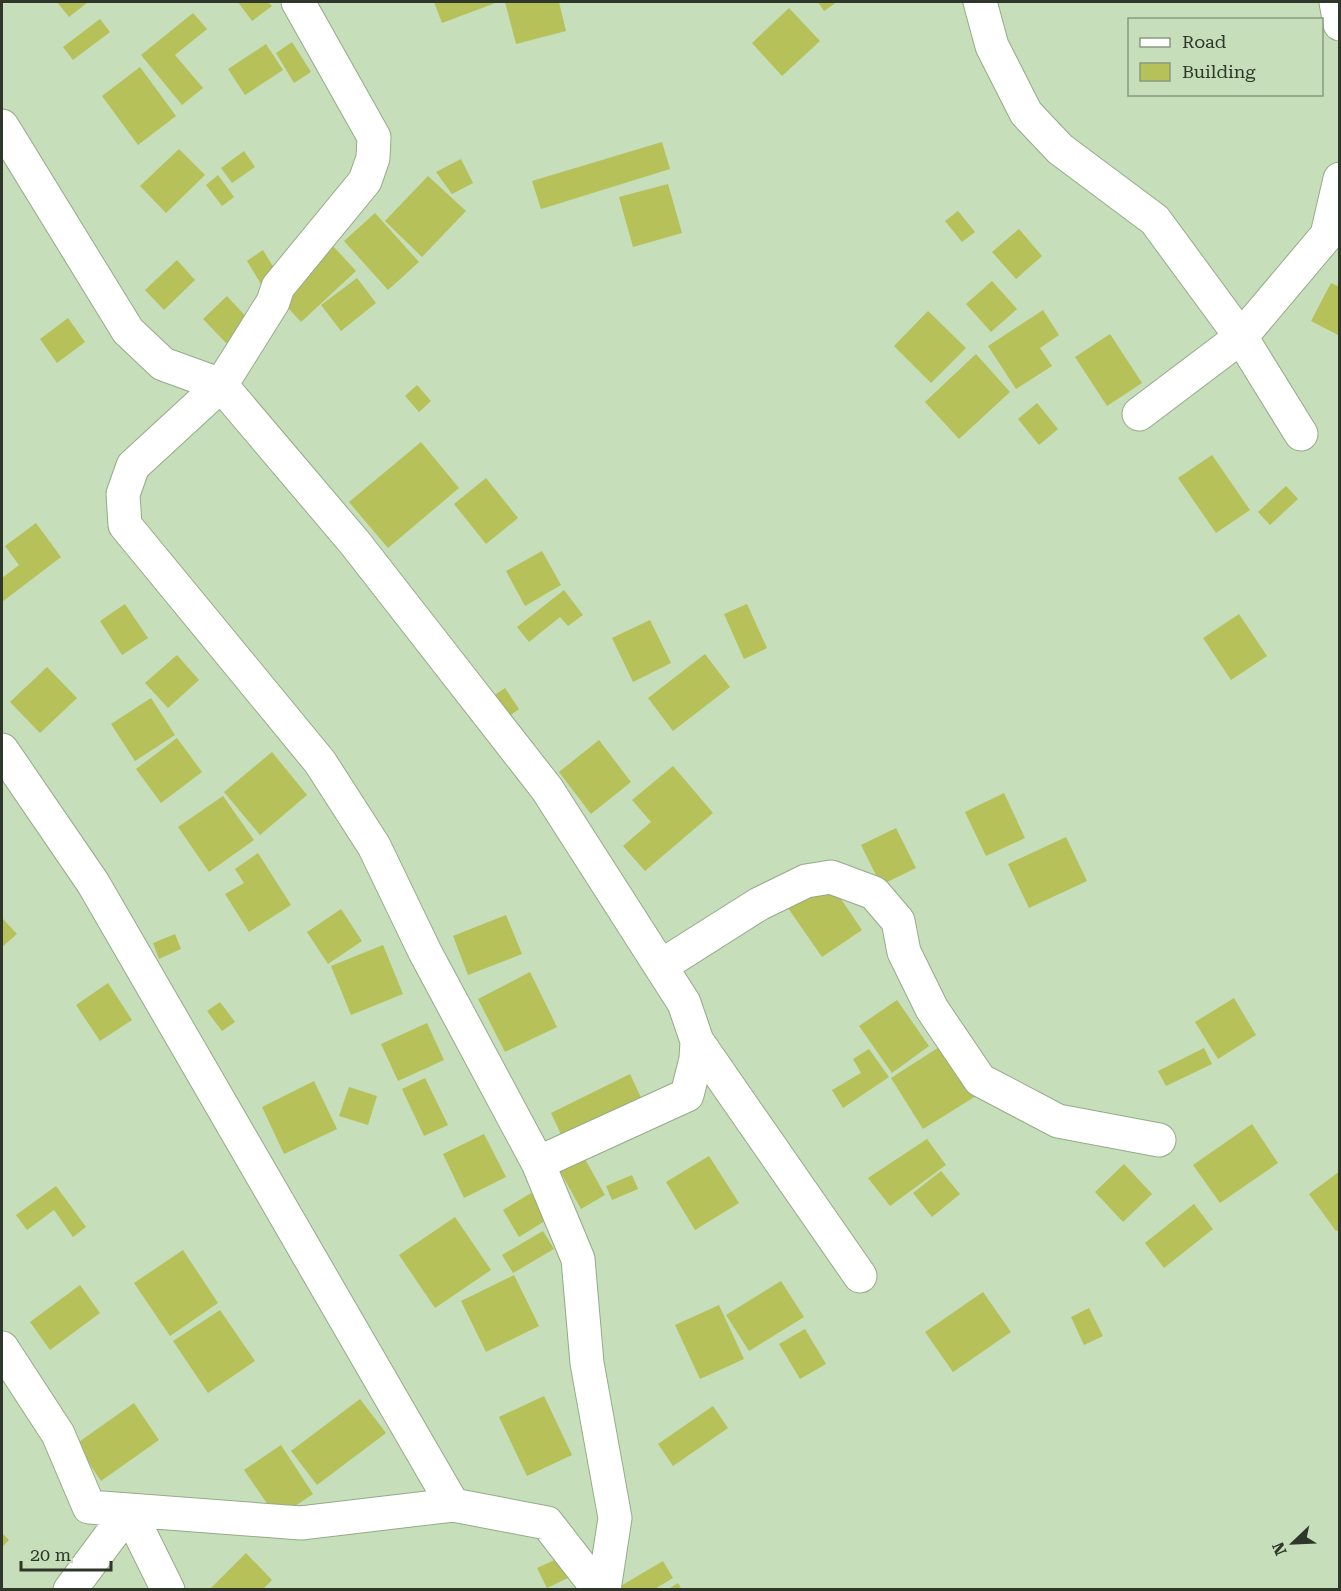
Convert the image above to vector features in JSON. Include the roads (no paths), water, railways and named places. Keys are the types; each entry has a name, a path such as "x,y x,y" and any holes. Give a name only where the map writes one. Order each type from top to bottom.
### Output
{"street":[{"path":"298,2 374,137 373,158 365,181 278,287 273,302 221,385 133,466 123,494 125,525 320,762 374,846 425,952 538,1163 578,1259 587,1364 615,1518 604,1590"},
{"path":"980,2 992,46 1026,113 1060,149 1155,220 1241,338 1300,434"},
{"path":"1336,2 1340,24"},
{"path":"2,126 128,331 163,364 221,385 355,543 548,789 684,1003 697,1041 860,1276"},
{"path":"1139,414 1241,338 1327,235 1340,179"},
{"path":"2,750 93,883 453,1505"},
{"path":"661,966 759,904 806,881 831,877 874,893 898,921 904,952 932,1009 980,1080 1058,1121 1159,1140"},
{"path":"538,1163 687,1095 696,1059 697,1041"},
{"path":"2,1348 58,1434 89,1507 301,1523 453,1505 547,1523 599,1590"},
{"path":"70,1590 129,1511"},
{"path":"129,1511 168,1590"}]}
